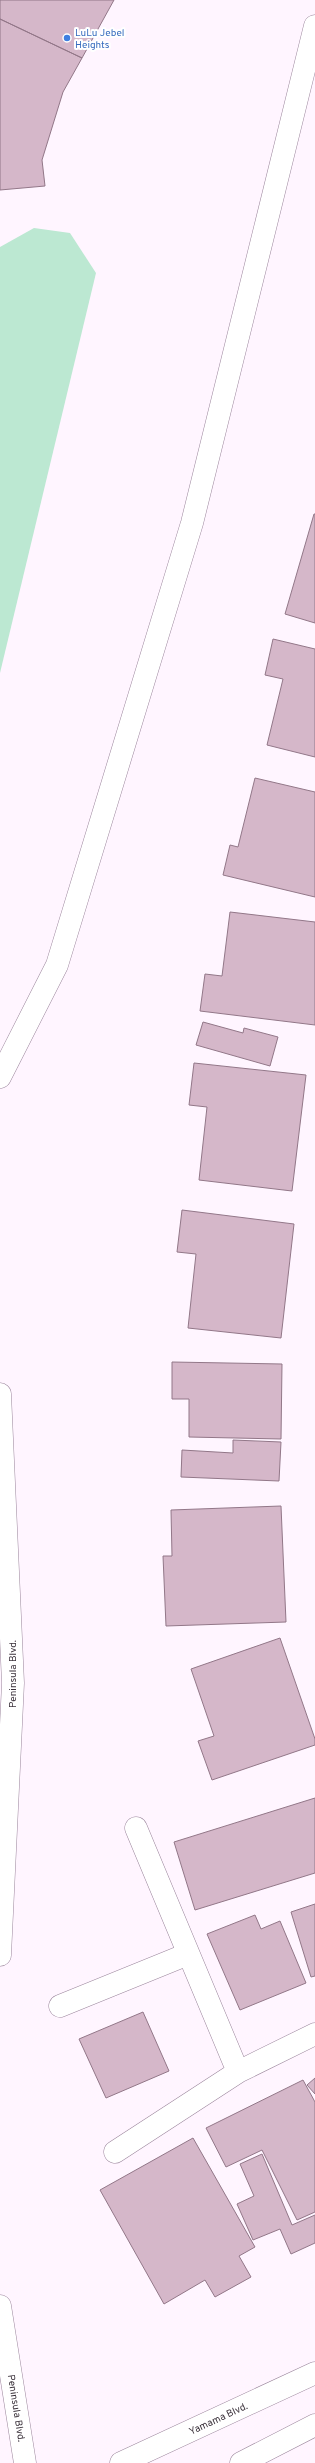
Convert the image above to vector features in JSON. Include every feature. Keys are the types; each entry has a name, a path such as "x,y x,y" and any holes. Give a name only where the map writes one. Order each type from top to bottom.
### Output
{"street":[{"path":"0,1077 57,965 192,523 315,26"},
{"name":"Peninsula Blvd.","path":"0,1394 13,1683 0,1954"},
{"path":"136,1828 238,2072"},
{"path":"60,2006 188,1954"},
{"path":"115,2152 238,2072 315,2034"},
{"name":"Peninsula Blvd.","path":"0,2306 25,2463"},
{"name":"Yamama Blvd.","path":"121,2463 315,2373"},
{"path":"241,2463 315,2425"}],"green space":[{"path":"34,228 70,233 96,273 0,673 0,247"}],"building":[{"name":"LuLu Jebel Heights","path":"0,0 114,0 82,58 0,19"},
{"path":"0,19 82,58 63,92 42,160 45,186 0,190"},
{"path":"315,514 315,623 285,614"},
{"path":"273,639 315,649 315,757 267,745 283,679 265,675"},
{"path":"255,778 315,792 315,897 223,875 230,845 238,847"},
{"path":"230,912 315,922 315,1025 200,1011 205,974 222,976"},
{"path":"203,1022 243,1033 244,1028 278,1037 270,1066 196,1045"},
{"path":"194,1063 306,1075 292,1191 199,1180 207,1107 189,1105"},
{"path":"182,1210 294,1224 281,1338 188,1328 196,1254 177,1252"},
{"path":"172,1362 282,1364 281,1439 189,1437 189,1399 172,1399"},
{"path":"233,1440 281,1442 279,1481 181,1477 182,1450 233,1453"},
{"path":"281,1506 286,1622 166,1626 163,1556 172,1556 171,1510"},
{"path":"280,1638 315,1739 315,1745 212,1780 198,1741 214,1736 191,1669"},
{"path":"315,1798 315,1873 195,1910 174,1842"},
{"path":"315,1904 315,1976 311,1977 291,1912"},
{"path":"255,1915 261,1929 280,1921 306,1983 240,2010 207,1934"},
{"path":"143,2012 169,2071 106,2098 79,2039"},
{"path":"315,2078 315,2094 307,2085"},
{"path":"303,2080 315,2102 315,2212 297,2220 262,2150 226,2167 206,2128"},
{"path":"193,2138 255,2247 239,2256 251,2277 215,2297 205,2280 164,2304 100,2190"},
{"path":"262,2154 292,2225 315,2215 315,2243 291,2254 280,2229 253,2240 237,2204 254,2196 240,2164"}],"place":[{"name":"LuLu Jebel Heights","path":"67,38"}]}
